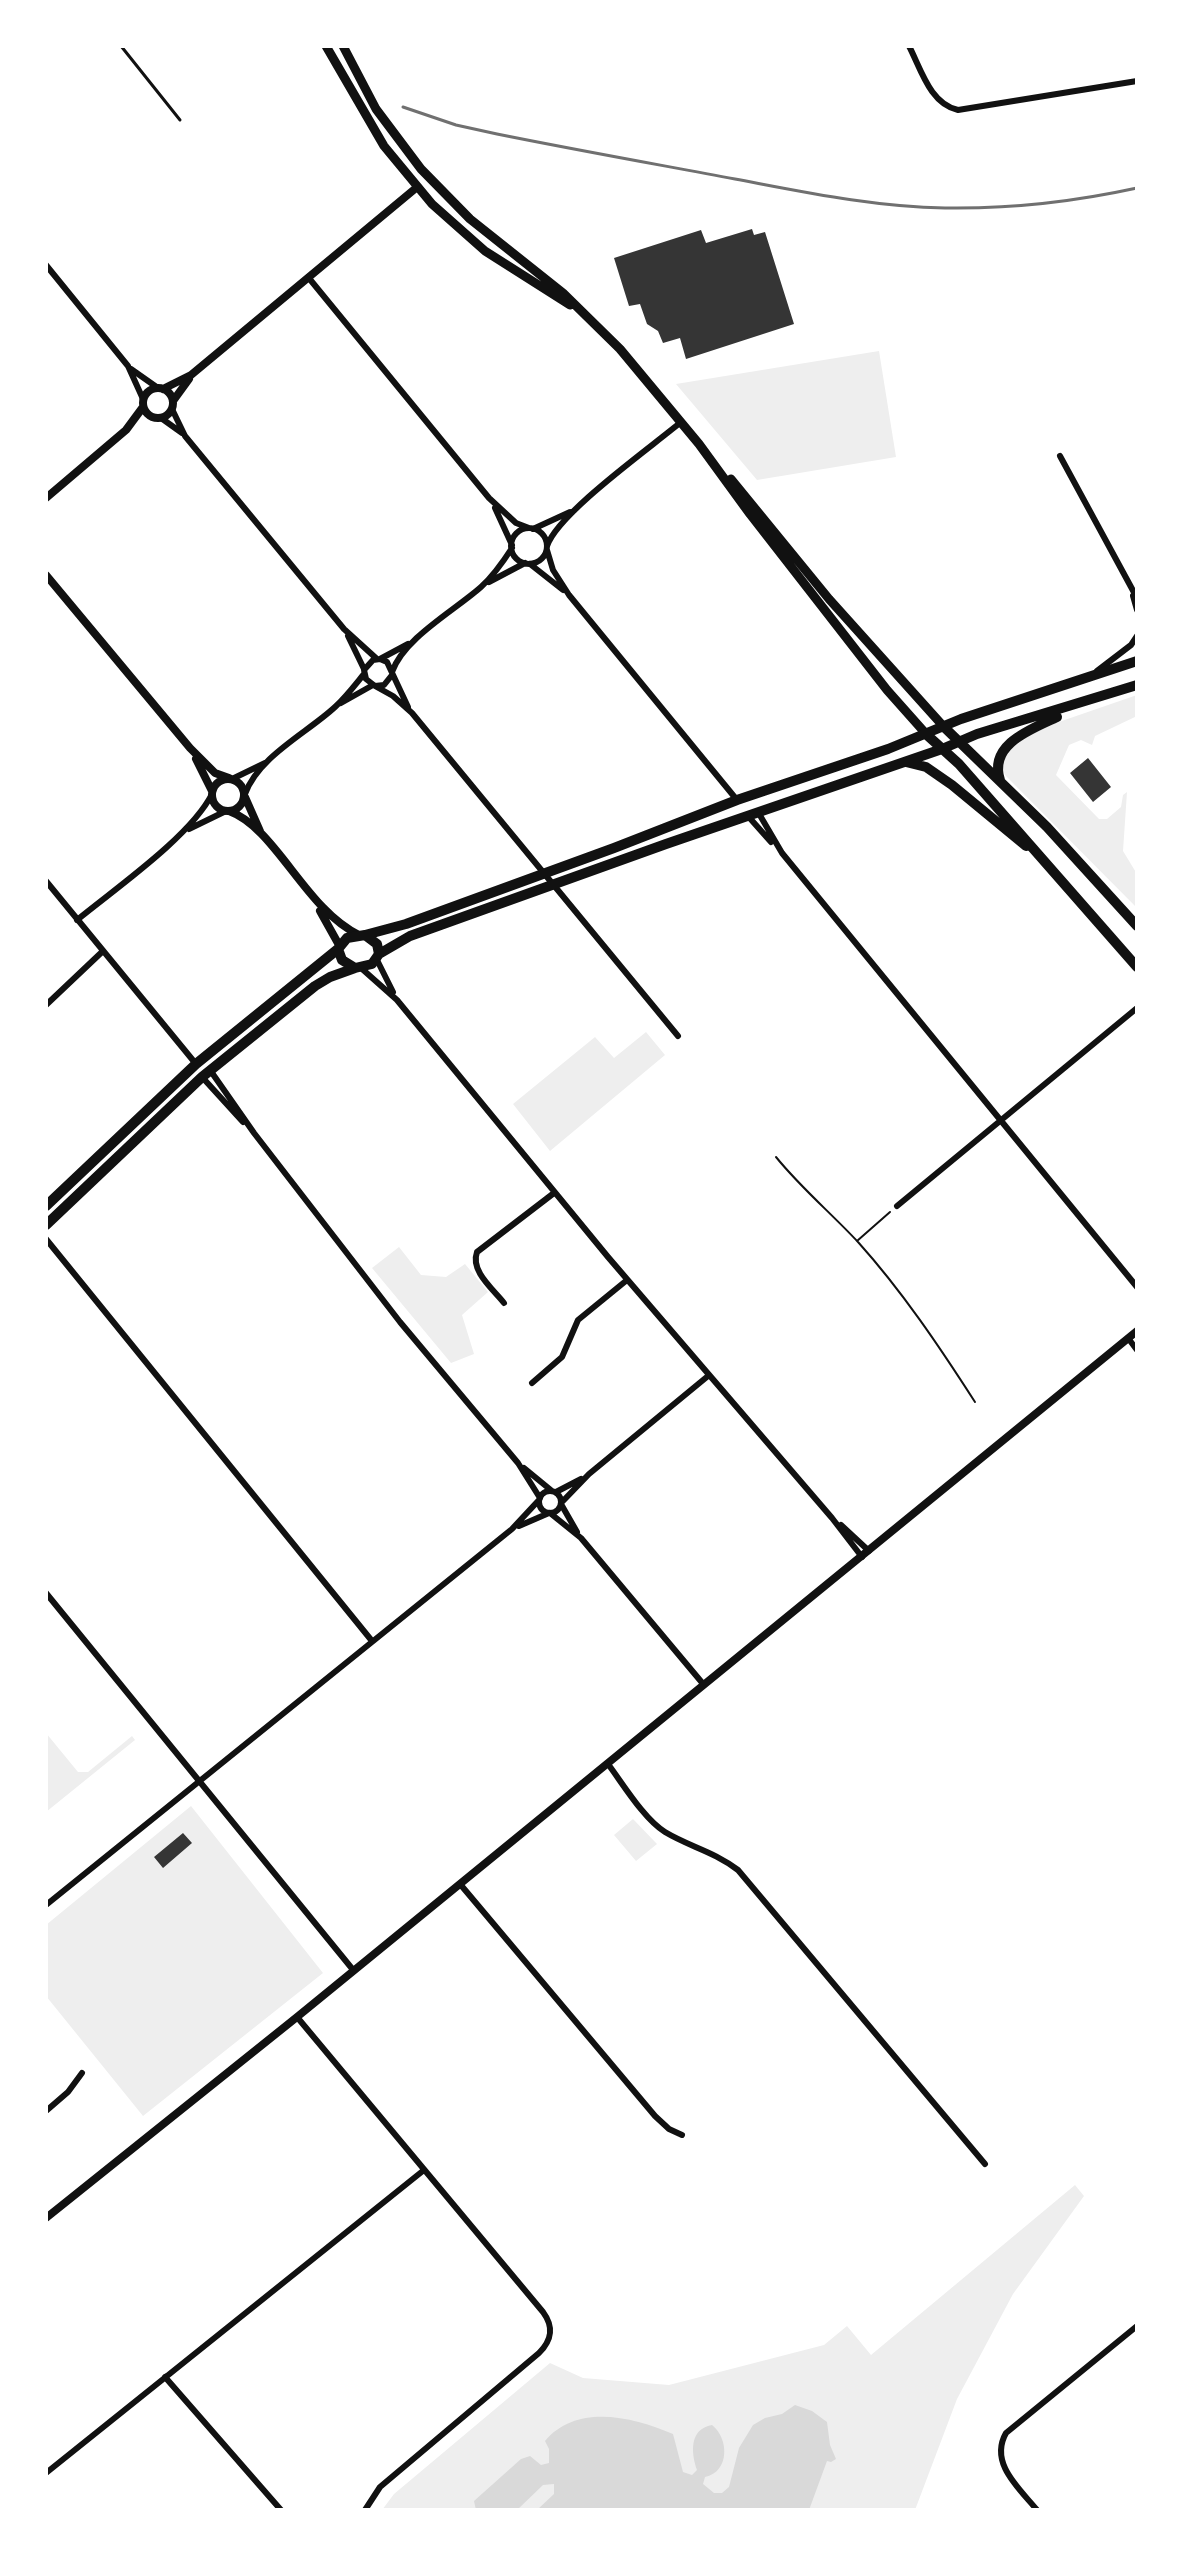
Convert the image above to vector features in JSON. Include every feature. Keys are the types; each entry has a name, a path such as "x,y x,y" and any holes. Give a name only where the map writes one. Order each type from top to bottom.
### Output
{"main road":[{"path":"326,46 377,135 416,188 485,251 596,323"},
{"path":"343,46 376,109 428,178 470,219 548,279 596,323 899,680 1047,827 1137,926"},
{"path":"416,188 428,178"},
{"path":"699,444 887,690 927,735 959,764 1137,967"},
{"path":"46,1206 196,1064 347,938 406,924 737,800 1137,661"},
{"path":"46,1225 206,1074 315,986 330,977 358,968 410,936 959,741 1135,688"},
{"path":"1000,780 996,768 1002,753 1013,740 1084,704"},
{"path":"904,762 926,767 952,785 986,816 1046,862"},
{"path":"737,800 752,814"},
{"path":"362,935 377,944 378,957"},
{"path":"339,947 342,960 358,968"},
{"path":"196,1064 206,1074"}],"street":[{"path":"909,46 936,98 958,110 1137,81"},
{"path":"126,430 149,391 191,375 416,188"},
{"path":"46,265 128,366 160,389 172,405 185,436 344,629 378,659 387,662 412,713"},
{"path":"308,277 489,498 516,523 543,535 553,570 569,595 737,800"},
{"path":"128,366 143,403 156,418 185,436"},
{"path":"49,494 126,430 156,418 172,405 191,375"},
{"path":"184,831 239,807 255,776 271,759 335,707 374,686 387,683 401,656 418,638 483,586 541,560 556,529 574,510 681,422"},
{"path":"1060,456 1135,594 1137,610"},
{"path":"489,498 516,558 569,595"},
{"path":"483,586 512,547 519,532 574,510"},
{"path":"46,568 56,585"},
{"path":"46,575 190,748 215,773 241,784 264,839"},
{"path":"344,629 374,686 393,696 412,713 678,1036"},
{"path":"1088,678 1131,645 1137,636"},
{"path":"335,707 369,662 418,638"},
{"path":"190,748 217,807 242,817 331,918 362,935"},
{"path":"77,920 184,831 204,809 218,781 271,759"},
{"path":"752,814 782,853"},
{"path":"752,814 1137,1287"},
{"path":"46,881 196,1064"},
{"path":"314,900 339,947"},
{"path":"46,1005 103,951"},
{"path":"378,957 397,1000"},
{"path":"358,968 397,1000 708,1376 866,1554"},
{"path":"897,1206 1137,1008"},
{"path":"206,1074 400,1322 518,1463 539,1499 540,1507 581,1538"},
{"path":"504,1303 476,1268 477,1252 488,1241 511,1229 554,1193"},
{"path":"46,1239 372,1641"},
{"path":"532,1383 562,1357 578,1320 627,1280"},
{"path":"46,2218 354,1971 1137,1331"},
{"path":"1128,1338 1137,1350"},
{"path":"512,1529 559,1510 589,1474 708,1376"},
{"path":"518,1463 554,1491 581,1538 704,1685"},
{"path":"48,1905 512,1529 545,1492 554,1491 589,1474"},
{"path":"46,1593 354,1971"},
{"path":"608,1764 655,1824 665,1832 718,1855 738,1870 985,2164"},
{"path":"460,1884 655,2116 669,2129 682,2135"},
{"path":"297,2017 543,2312 550,2325 550,2340 539,2353 380,2487 365,2510"},
{"path":"46,2111 76,2084 82,2073"},
{"path":"46,2473 424,2170"},
{"path":"1037,2510 1002,2465 1001,2443 1006,2433 1137,2326"},
{"path":"165,2377 281,2510"}],"lane":[{"path":"121,46 180,120"}],"path":[{"path":"776,1157 857,1241 930,1332 975,1402"},
{"path":"857,1241 897,1206"}],"shaded area":[{"path":"879,351 896,457 757,480 676,384"},
{"path":"1137,695 1137,716 1095,736 1092,745 1081,740 1069,745 1056,775 1099,819 1107,819 1121,807 1123,795 1127,792 1123,851 1137,874 1137,908 1005,775 1001,765 1006,753 1027,733"},
{"path":"646,1032 665,1055 550,1151 513,1104 595,1037 614,1058"},
{"path":"399,1247 421,1275 446,1277 465,1264 488,1292 462,1315 474,1354 451,1363 372,1268"},
{"path":"46,1733 78,1772 88,1772 132,1736 135,1740 46,1812"},
{"path":"191,1806 323,1973 143,2116 46,1996 46,1925"},
{"path":"633,1819 657,1844 636,1861 614,1835"},
{"path":"1075,2185 1084,2196 1013,2294 957,2399 915,2510 382,2510 394,2494 550,2363 583,2378 669,2385 824,2345 847,2326 871,2355"},
{"path":"795,2405 812,2411 827,2422 830,2445 836,2459 827,2461 809,2510 537,2510 554,2494 554,2484 543,2485 517,2510 476,2510 474,2501 521,2459 530,2456 541,2465 549,2463 549,2449 545,2441 573,2421 589,2418 623,2419 673,2434 683,2472 692,2475 697,2470 693,2449 696,2437 699,2431 712,2425 722,2438 723,2462 713,2474 705,2477 703,2484 714,2493 722,2493 729,2487 739,2448 753,2425 782,2414"}],"building":[{"path":"752,229 754,235 765,232 794,324 686,359 680,338 663,343 658,331 647,324 640,304 629,306 614,258 701,230 706,243"},
{"path":"1088,758 1111,787 1093,802 1070,773"},
{"path":"183,1833 192,1843 163,1868 154,1857"}],"railway":[{"path":"403,107 456,125 497,134 813,194 892,205 945,208 1017,206 1137,188"}]}
